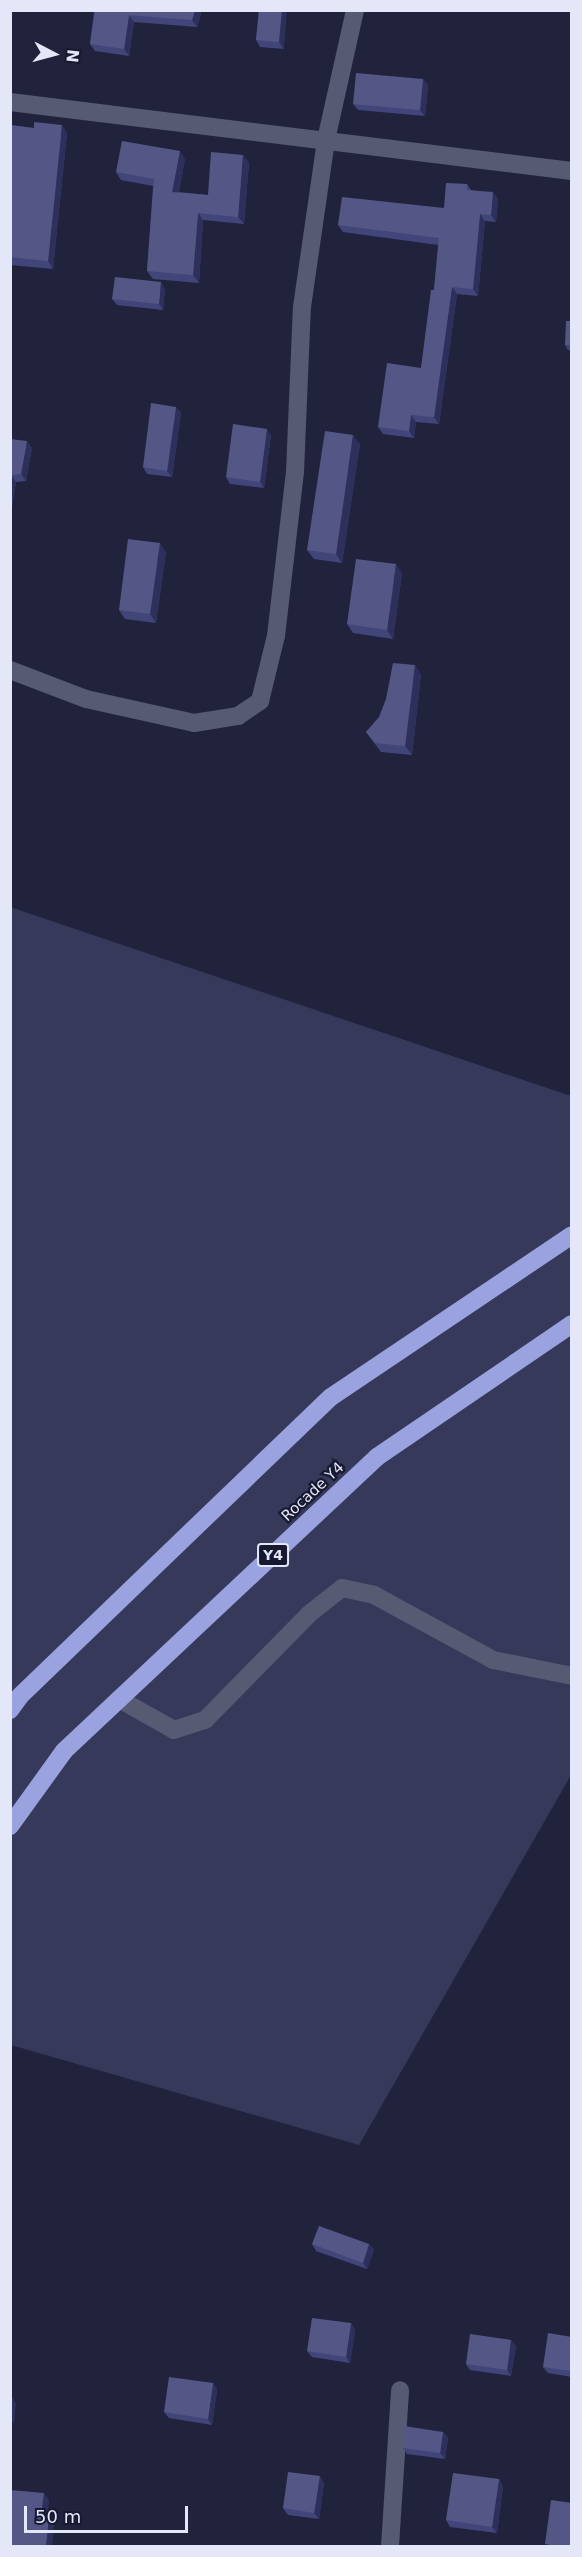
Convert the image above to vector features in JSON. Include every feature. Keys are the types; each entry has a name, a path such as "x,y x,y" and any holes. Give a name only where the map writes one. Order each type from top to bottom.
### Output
{"highway":[{"path":"10,1710 20,1696 331,1397 572,1235"},
{"name":"Rocade Y4","path":"10,1826 64,1751 377,1457 572,1324"}],"street":[{"path":"10,670 86,699 194,723 238,716 260,701 276,636 294,484 302,307 326,140 355,10"},
{"path":"10,102 572,171"},
{"path":"119,1699 174,1730 205,1720 309,1614 342,1588 374,1595 493,1660 572,1676"},
{"path":"390,2547 400,2390"}],"shaded area":[{"path":"10,907 571,1096 571,1775 359,2145 11,2045"}],"building":[{"path":"95,10 195,10 192,20 129,15 124,49 90,44"},
{"path":"259,10 282,10 279,42 256,40"},
{"path":"356,73 423,79 420,110 353,104"},
{"path":"34,122 62,125 48,261 10,257 10,125 34,128"},
{"path":"122,141 180,151 172,192 208,195 211,152 243,155 238,217 198,213 193,275 147,271 154,179 116,172"},
{"path":"446,183 467,184 467,190 493,192 491,215 480,214 473,289 452,287 434,417 411,415 409,431 378,427 387,363 421,368 431,290 434,290 439,238 338,225 342,197 444,208"},
{"path":"115,277 161,282 159,304 112,299"},
{"path":"566,321 572,321 572,345 565,345"},
{"path":"151,403 176,407 167,471 143,467"},
{"path":"233,424 267,429 260,482 226,477"},
{"path":"325,431 353,435 336,554 307,550"},
{"path":"10,439 27,441 21,474 10,477"},
{"path":"128,539 160,543 150,614 119,610"},
{"path":"356,559 396,564 387,630 347,624"},
{"path":"393,663 415,665 405,746 375,743 366,732 379,717 386,699"},
{"path":"319,2226 369,2244 363,2263 312,2244"},
{"path":"312,2318 351,2323 346,2357 307,2351"},
{"path":"548,2333 572,2337 572,2371 543,2367"},
{"path":"470,2334 511,2340 507,2370 466,2364"},
{"path":"169,2377 213,2383 208,2419 164,2412"},
{"path":"404,2426 443,2432 440,2453 403,2448"},
{"path":"288,2472 320,2476 314,2513 283,2508"},
{"path":"453,2473 499,2479 492,2527 446,2520"},
{"path":"10,2490 44,2493 41,2517 49,2517 46,2547 10,2547"},
{"path":"551,2500 572,2503 572,2547 545,2544"}]}
